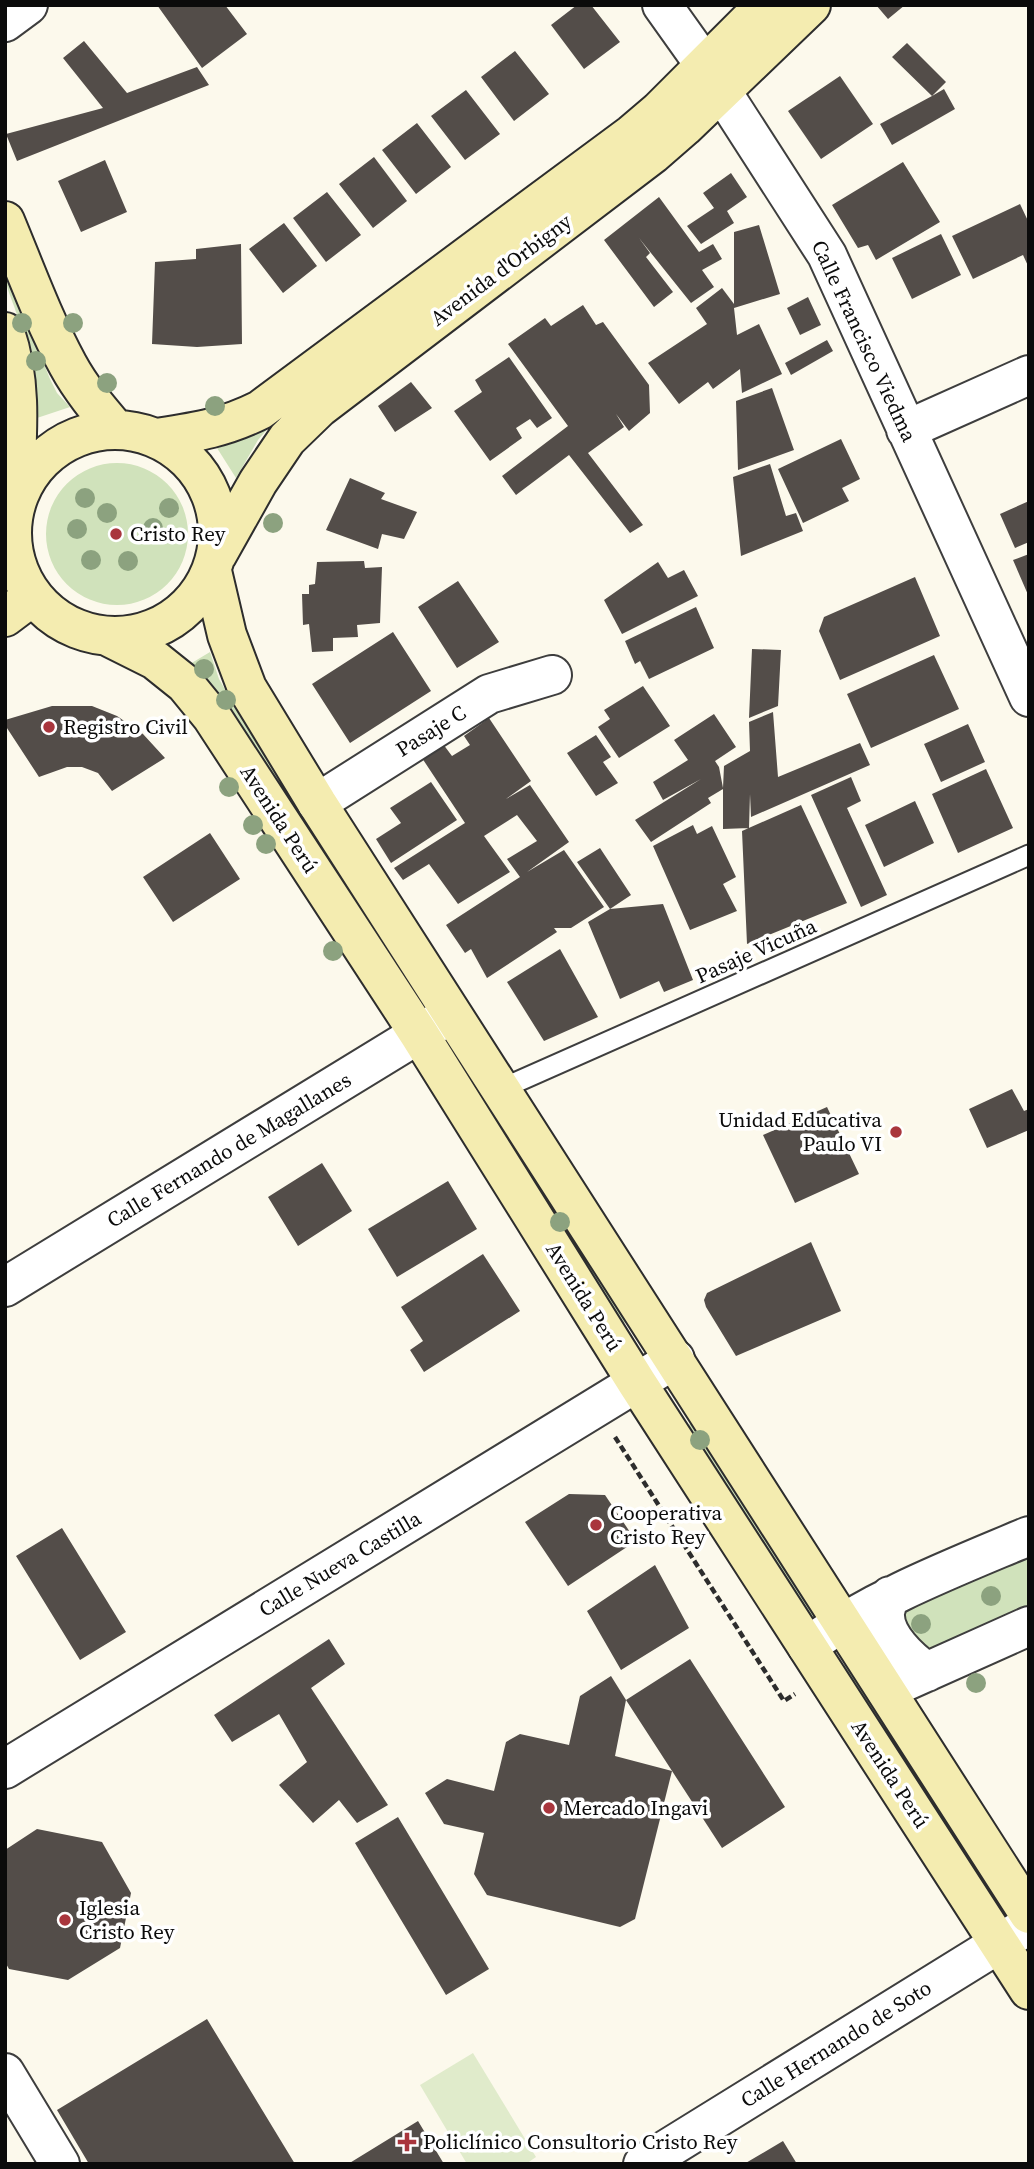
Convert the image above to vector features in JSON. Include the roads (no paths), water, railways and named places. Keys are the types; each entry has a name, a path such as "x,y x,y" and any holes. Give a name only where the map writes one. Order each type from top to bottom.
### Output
{"main road":[{"name":"Avenida d'Orbigny","path":"214,563 258,482 287,439 319,408 653,154 713,78 765,5"},
{"name":"Avenida d'Orbigny","path":"157,438 215,429 260,410 632,134 659,111 713,78 811,5"},
{"path":"5,221 68,366 116,430"},
{"path":"5,332 16,371 18,410 11,531 15,556 24,582 19,607 48,613 69,626 90,634 107,636 144,632 170,621 192,602 203,588 214,563 218,520 215,502 208,486 187,458 173,447 157,438 137,432 98,431 64,443 37,466 26,481 13,514"},
{"name":"Avenida Perú","path":"214,563 230,644 247,688 317,803 1029,1914"},
{"name":"Avenida Perú","path":"107,636 155,660 185,684 212,717 419,1034 637,1382 807,1646 1014,1934 1029,1990"}],"street":[{"path":"5,22 28,5"},
{"name":"Calle Francisco Viedma","path":"662,5 713,78 827,255 1029,697"},
{"path":"906,430 1029,375"},
{"name":"Pasaje C","path":"317,803 489,694 552,674"},
{"name":"Calle Fernando de Magallanes","path":"5,1287 453,1013"},
{"name":"Calle Nueva Castilla","path":"5,1769 675,1359"},
{"path":"807,1646 842,1622 890,1596 1029,1536"},
{"path":"890,1596 884,1615 892,1637 906,1656 927,1672"},
{"path":"886,1690 1029,1626"},
{"name":"Calle Hernando de Soto","path":"643,2164 1014,1934"},
{"path":"5,2073 60,2164"}],"lane":[{"name":"Pasaje Vicuña","path":"501,1089 1029,855"}],"place":[{"name":"Cristo Rey","path":"116,534"},
{"name":"Registro Civil","path":"49,727"},
{"name":"Unidad Educativa Paulo VI","path":"896,1132"},
{"name":"Cooperativa Cristo Rey","path":"596,1525"},
{"name":"Mercado Ingavi","path":"549,1808"},
{"name":"Iglesia Cristo Rey","path":"65,1920"},
{"name":"Policlínico Consultorio Cristo Rey","path":"407,2142"}]}
